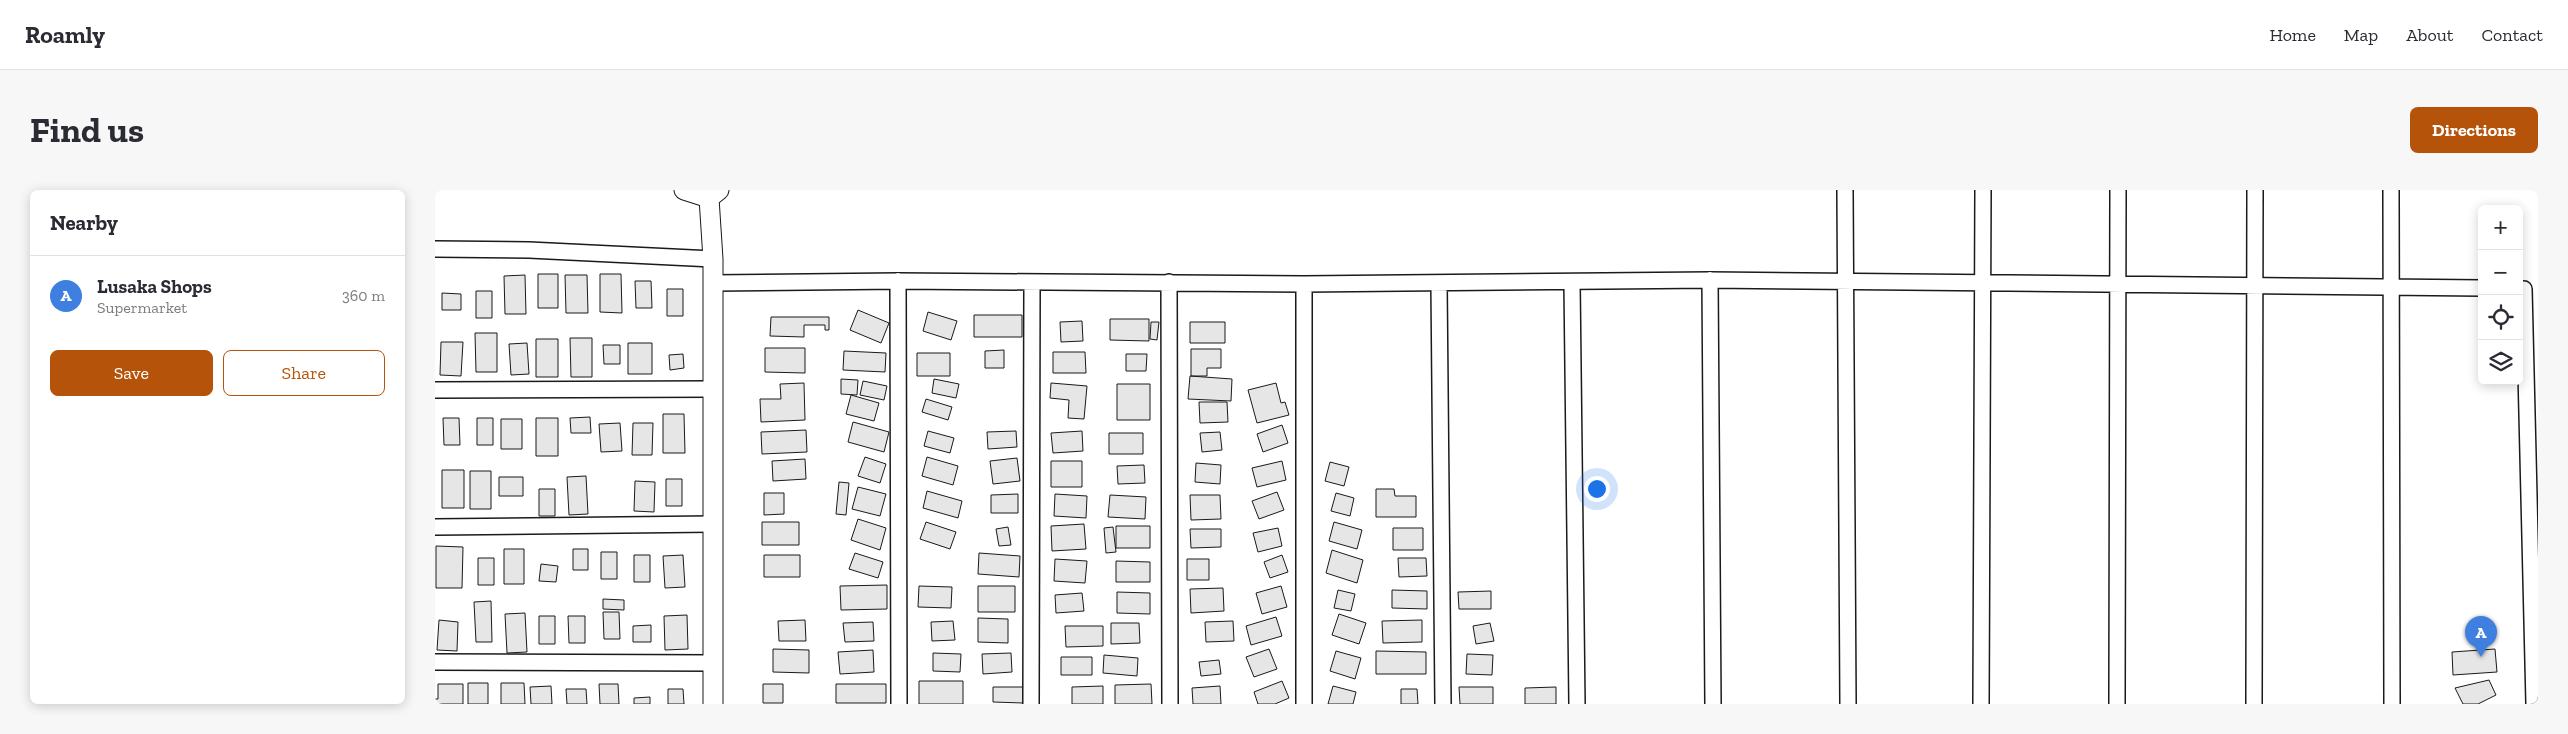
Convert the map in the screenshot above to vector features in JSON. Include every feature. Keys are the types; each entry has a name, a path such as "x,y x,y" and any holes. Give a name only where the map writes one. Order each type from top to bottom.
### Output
{"street":[{"path":"684,190 714,194 713,704"},
{"path":"1845,190 1848,704"},
{"path":"1981,704 1983,190"},
{"path":"2117,704 2118,190"},
{"path":"2253,704 2255,190"},
{"path":"2391,190 2392,704"},
{"path":"435,249 529,250 713,259"},
{"path":"1710,280 1713,704"},
{"path":"713,284 898,281 1439,284 1710,280 2255,284 2478,288"},
{"path":"898,281 899,704"},
{"path":"1169,282 1170,704"},
{"path":"1031,704 1032,283"},
{"path":"1571,283 1577,704"},
{"path":"1304,284 1304,704"},
{"path":"1439,284 1443,704"},
{"path":"2527,289 2535,704"},
{"path":"435,390 713,389"},
{"path":"435,527 713,524"},
{"path":"435,662 712,663"}],"building":[{"path":"538,274 558,274 558,308 538,308"},
{"path":"600,274 621,274 622,313 600,312"},
{"path":"525,275 526,314 505,314 504,276"},
{"path":"565,275 587,275 588,313 566,313"},
{"path":"635,281 651,281 652,308 636,308"},
{"path":"667,289 683,289 683,316 667,316"},
{"path":"476,291 492,291 492,318 476,318"},
{"path":"442,293 461,294 461,310 442,310"},
{"path":"858,310 889,323 881,343 850,330"},
{"path":"928,312 957,321 951,340 923,331"},
{"path":"974,315 1022,315 1022,337 974,337"},
{"path":"771,317 829,317 829,330 825,330 825,325 804,325 804,337 770,336"},
{"path":"1110,319 1149,319 1149,341 1110,340"},
{"path":"1082,321 1083,341 1061,342 1060,322"},
{"path":"1151,322 1159,322 1157,340 1150,339"},
{"path":"1190,322 1225,322 1225,343 1190,343"},
{"path":"475,333 497,333 497,372 476,372"},
{"path":"570,338 592,338 592,377 571,377"},
{"path":"536,339 558,339 558,377 536,377"},
{"path":"441,342 463,342 461,376 440,375"},
{"path":"527,343 529,374 511,375 509,344"},
{"path":"628,343 652,343 652,374 628,374"},
{"path":"603,345 620,345 620,364 604,364"},
{"path":"765,348 805,348 805,373 765,372"},
{"path":"1191,349 1221,349 1221,368 1207,368 1207,376 1191,376"},
{"path":"1004,350 1004,368 985,368 985,351"},
{"path":"844,351 886,353 885,372 843,370"},
{"path":"1053,352 1085,352 1086,373 1053,373"},
{"path":"917,353 950,353 950,376 917,376"},
{"path":"683,354 684,368 670,370 669,355"},
{"path":"1126,354 1147,354 1146,371 1126,371"},
{"path":"1190,376 1232,379 1231,401 1188,399"},
{"path":"841,379 858,380 857,395 841,394"},
{"path":"934,379 959,384 956,398 932,393"},
{"path":"863,381 887,386 884,400 860,395"},
{"path":"804,383 805,420 761,422 760,399 781,399 780,384"},
{"path":"1051,383 1087,386 1084,419 1068,418 1069,400 1050,398"},
{"path":"1276,383 1281,403 1285,402 1289,415 1257,423 1248,390"},
{"path":"1117,384 1150,384 1150,420 1117,420"},
{"path":"851,395 879,403 874,421 846,414"},
{"path":"926,399 952,407 948,420 922,412"},
{"path":"1199,402 1227,402 1228,422 1200,423"},
{"path":"663,414 684,414 685,453 663,453"},
{"path":"590,417 591,433 571,433 570,418"},
{"path":"443,418 459,418 460,445 444,445"},
{"path":"477,418 493,418 493,445 477,445"},
{"path":"536,418 558,418 558,456 536,456"},
{"path":"501,419 522,419 522,449 501,449"},
{"path":"853,422 889,432 884,452 848,442"},
{"path":"620,423 622,451 601,452 599,424"},
{"path":"633,423 653,423 652,455 632,455"},
{"path":"1282,425 1288,443 1263,452 1257,434"},
{"path":"806,430 807,452 762,454 761,432"},
{"path":"928,431 954,438 950,453 924,446"},
{"path":"1016,431 1017,447 988,449 987,432"},
{"path":"1082,431 1083,451 1053,453 1051,433"},
{"path":"1220,432 1222,450 1202,452 1200,433"},
{"path":"1109,433 1143,433 1143,454 1109,454"},
{"path":"865,457 886,464 880,483 858,476"},
{"path":"927,457 958,466 953,485 922,476"},
{"path":"1017,458 1020,481 993,484 990,461"},
{"path":"805,459 806,479 773,481 772,461"},
{"path":"1051,461 1082,461 1082,487 1051,487"},
{"path":"1282,461 1286,480 1257,487 1252,468"},
{"path":"1330,462 1349,467 1344,486 1325,481"},
{"path":"1196,463 1221,465 1220,484 1195,482"},
{"path":"1144,465 1145,483 1118,484 1117,466"},
{"path":"442,470 464,470 464,508 442,508"},
{"path":"470,471 491,471 491,509 470,509"},
{"path":"586,476 588,514 569,515 567,477"},
{"path":"499,477 523,477 523,496 499,496"},
{"path":"666,479 682,479 682,506 666,506"},
{"path":"635,481 655,482 654,512 634,511"},
{"path":"839,482 849,483 846,515 836,514"},
{"path":"858,487 886,494 880,516 852,509"},
{"path":"539,489 555,489 555,516 539,516"},
{"path":"1376,489 1394,489 1395,496 1416,496 1416,517 1376,517"},
{"path":"927,491 962,501 958,518 923,508"},
{"path":"1277,492 1284,510 1259,519 1252,501"},
{"path":"764,493 784,493 784,514 764,515"},
{"path":"1336,493 1354,498 1350,516 1331,511"},
{"path":"1018,494 1018,513 991,513 991,495"},
{"path":"1055,494 1087,496 1086,518 1054,516"},
{"path":"1110,495 1146,497 1145,519 1108,517"},
{"path":"1190,495 1220,495 1221,519 1191,520"},
{"path":"858,519 886,528 880,550 851,540"},
{"path":"762,522 799,522 799,545 762,545"},
{"path":"926,522 956,532 950,549 920,539"},
{"path":"1334,522 1362,530 1357,549 1329,541"},
{"path":"1084,524 1086,549 1052,551 1051,526"},
{"path":"1116,526 1150,526 1150,548 1116,548"},
{"path":"1008,527 1011,545 999,546 996,529"},
{"path":"1113,527 1116,552 1106,553 1104,528"},
{"path":"1278,528 1282,546 1258,552 1253,533"},
{"path":"1393,528 1423,528 1423,550 1393,550"},
{"path":"1190,529 1221,529 1221,547 1191,548"},
{"path":"436,546 463,547 462,588 436,588"},
{"path":"504,549 524,549 524,584 504,584"},
{"path":"573,549 588,549 588,570 573,570"},
{"path":"1332,550 1363,560 1357,583 1326,573"},
{"path":"601,552 617,552 617,579 601,579"},
{"path":"855,553 883,562 878,578 849,569"},
{"path":"979,553 1020,556 1019,577 978,574"},
{"path":"634,555 650,555 650,582 634,582"},
{"path":"683,555 685,587 665,588 663,556"},
{"path":"764,555 800,555 800,577 764,577"},
{"path":"1282,555 1288,572 1270,578 1264,562"},
{"path":"478,558 494,558 494,585 478,585"},
{"path":"1398,558 1426,558 1427,576 1399,577"},
{"path":"1055,559 1087,561 1085,583 1054,581"},
{"path":"1187,559 1209,559 1209,580 1187,580"},
{"path":"1116,561 1150,562 1150,582 1116,582"},
{"path":"541,564 558,566 556,582 539,581"},
{"path":"887,585 887,609 841,610 840,586"},
{"path":"919,586 952,587 951,608 918,607"},
{"path":"978,586 1015,586 1015,612 978,612"},
{"path":"1281,586 1287,607 1262,614 1256,593"},
{"path":"1223,588 1224,611 1191,613 1190,589"},
{"path":"1338,590 1355,594 1351,611 1334,608"},
{"path":"1392,590 1427,591 1427,609 1392,608"},
{"path":"1491,591 1491,609 1459,609 1458,592"},
{"path":"1117,592 1150,593 1150,614 1117,613"},
{"path":"1082,593 1084,611 1056,613 1055,595"},
{"path":"603,599 624,600 624,610 603,609"},
{"path":"491,601 492,642 476,642 474,602"},
{"path":"603,612 619,612 620,639 604,639"},
{"path":"525,613 527,652 507,653 505,614"},
{"path":"1339,614 1366,623 1359,644 1332,635"},
{"path":"687,615 688,649 665,650 664,616"},
{"path":"539,616 555,616 555,644 539,644"},
{"path":"568,616 585,616 585,643 569,643"},
{"path":"1276,617 1282,636 1251,645 1246,626"},
{"path":"978,618 1008,619 1008,643 978,642"},
{"path":"439,620 458,622 457,651 437,650"},
{"path":"805,620 806,641 779,641 778,621"},
{"path":"1422,620 1422,642 1383,643 1382,621"},
{"path":"953,621 955,640 932,641 931,622"},
{"path":"1233,621 1234,641 1206,642 1205,622"},
{"path":"873,622 874,641 845,642 843,623"},
{"path":"1111,623 1139,623 1140,643 1111,644"},
{"path":"1490,623 1494,641 1476,644 1473,626"},
{"path":"651,625 651,642 633,642 633,626"},
{"path":"1065,626 1103,626 1103,646 1066,647"},
{"path":"773,649 809,650 809,673 773,672"},
{"path":"1269,649 1277,669 1254,677 1246,657"},
{"path":"2495,649 2497,672 2453,675 2452,652"},
{"path":"873,650 874,672 840,674 838,652"},
{"path":"1336,651 1361,658 1355,679 1330,671"},
{"path":"1376,651 1426,652 1426,674 1376,674"},
{"path":"933,653 961,654 960,672 933,671"},
{"path":"1011,653 1012,672 983,674 982,654"},
{"path":"1467,654 1493,655 1492,675 1466,674"},
{"path":"1104,655 1138,658 1137,676 1103,673"},
{"path":"1061,657 1092,657 1092,675 1061,675"},
{"path":"1219,660 1221,674 1201,676 1199,662"},
{"path":"2489,680 2496,695 2478,704 2463,704 2455,688"},
{"path":"919,681 963,681 963,704 919,704"},
{"path":"1282,681 1289,698 1275,704 1258,704 1254,692"},
{"path":"468,683 488,683 488,704 468,704"},
{"path":"501,683 524,683 525,704 501,704"},
{"path":"438,684 463,684 463,704 435,704 435,699 438,699"},
{"path":"599,684 618,684 619,704 600,704"},
{"path":"763,684 783,684 783,703 763,703"},
{"path":"836,684 886,684 886,703 836,703"},
{"path":"1151,684 1152,704 1115,704 1115,685"},
{"path":"551,686 552,704 531,704 530,687"},
{"path":"1103,686 1103,704 1072,704 1072,687"},
{"path":"1220,686 1221,704 1193,704 1192,688"},
{"path":"1333,686 1356,692 1353,704 1328,704"},
{"path":"993,687 1023,687 1023,703 993,702"},
{"path":"1459,687 1493,687 1493,704 1460,704"},
{"path":"1556,687 1556,704 1525,704 1525,688"},
{"path":"566,689 586,689 587,704 567,704"},
{"path":"668,689 683,689 684,704 668,704"},
{"path":"1401,689 1417,689 1418,704 1401,704"},
{"path":"650,697 650,704 634,704 634,698"}],"place":[{"name":"Lusaka Shops","path":"2481,657"}]}
